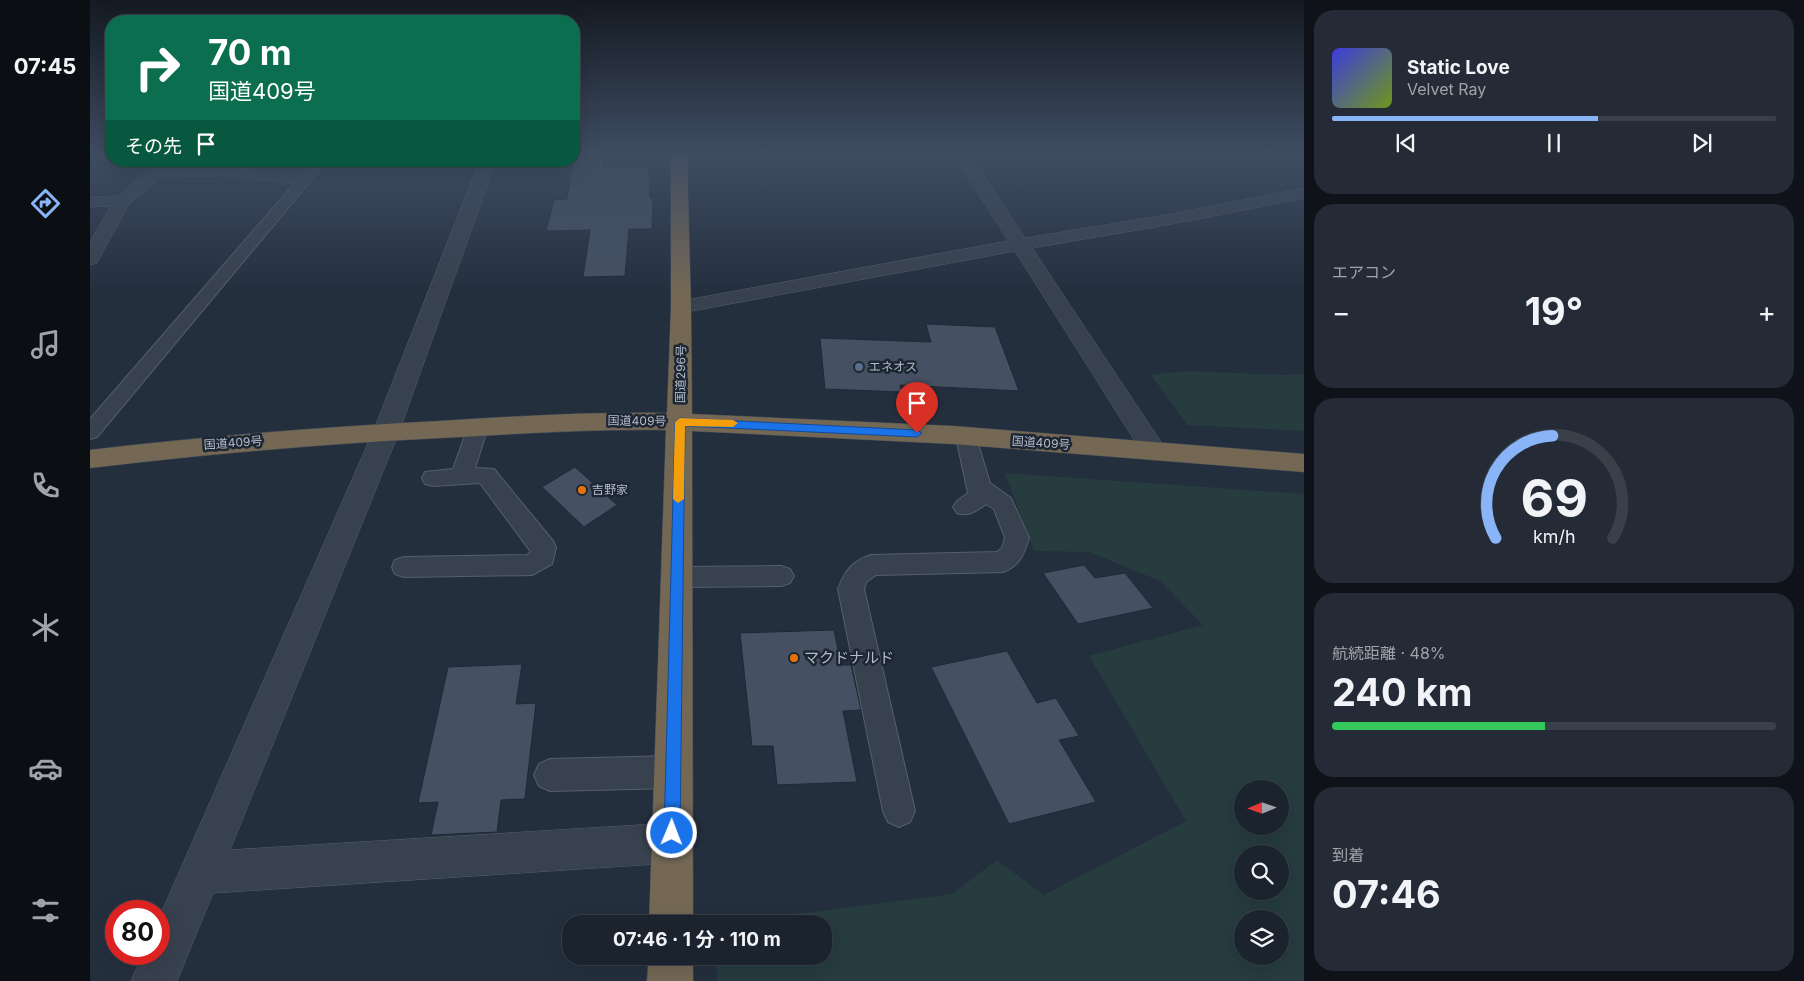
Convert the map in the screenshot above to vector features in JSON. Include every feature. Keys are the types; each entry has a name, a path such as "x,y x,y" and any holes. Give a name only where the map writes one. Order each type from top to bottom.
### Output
{"highway":[{"name":"国道296号","path":"671,915 680,422 680,201"},
{"name":"国道409号","path":"90,459 197,446 386,432 598,421 796,426 1304,463"},
{"path":"670,981 671,965"}],"street":[{"path":"90,202 110,201"},
{"path":"90,259 122,201"},
{"path":"154,981 202,873 386,432 473,201"},
{"path":"991,201 1154,452"},
{"path":"681,307 1018,244 1172,219 1265,201"},
{"path":"202,873 672,843"}],"lane":[{"path":"90,432 289,201"},
{"path":"461,476 478,427"},
{"path":"898,811 851,589 856,576 871,565 1003,562 1012,553 1017,538 1003,504 973,497 966,437"},
{"path":"404,566 532,565 543,558 544,548 486,475 433,478"},
{"path":"677,577 781,576"},
{"path":"550,775 673,772"}],"green space":[{"path":"1185,371 1304,374 1304,431 1188,425 1151,375"},
{"path":"1005,473 1304,494 1304,981 717,981 716,965 832,965 832,915 788,915 952,894 997,860 1044,895 1186,821 1089,656 1203,625 1160,581 1089,552 1034,551"}],"building":[{"path":"554,201 653,201 652,229 629,229 625,276 583,277 590,230 546,231"},
{"path":"926,324 995,327 1019,391 900,385 902,392 825,389 820,338 931,342"},
{"path":"575,467 617,505 584,527 542,487"},
{"path":"1084,565 1095,578 1125,573 1153,608 1078,624 1043,573"},
{"path":"834,630 841,665 851,665 861,710 843,711 857,782 777,785 773,746 752,746 740,633"},
{"path":"1007,651 1037,703 1056,698 1079,736 1059,740 1096,802 1009,824 931,667"},
{"path":"522,664 516,704 536,703 525,799 501,800 497,832 431,835 438,802 418,803 448,667"}],"slow traffic":[{"path":"678,499 680,422 733,423"}],"place":[{"name":"エネオス","path":"859,367"},
{"name":"吉野家","path":"582,490"},
{"name":"マクドナルド","path":"794,658"}],"route":[{"path":"672,833 680,422 917,433"}]}
